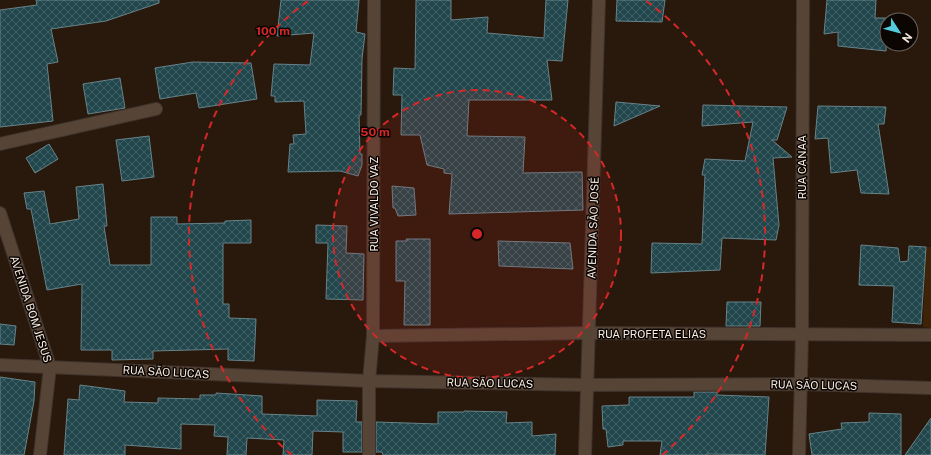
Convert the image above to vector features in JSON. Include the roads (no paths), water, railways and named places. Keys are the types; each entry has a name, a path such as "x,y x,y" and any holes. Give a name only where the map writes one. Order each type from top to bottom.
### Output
{"street":[{"name":"RUA VIVALDO VAZ","path":"369,455 369,381 373,336 374,0"},
{"name":"AVENIDA SÃO JOSÉ","path":"585,455 590,333 599,0"},
{"name":"RUA CANAA","path":"802,0 802,334"},
{"path":"0,144 156,109"},
{"name":"AVENIDA BOM JESUS","path":"0,213 50,367 40,455"},
{"name":"RUA PROFETA ELIAS","path":"373,336 590,333 931,335"},
{"path":"799,455 802,334"},
{"name":"RUA SÃO LUCAS","path":"0,364 369,381 587,385 801,384 931,388"}]}
